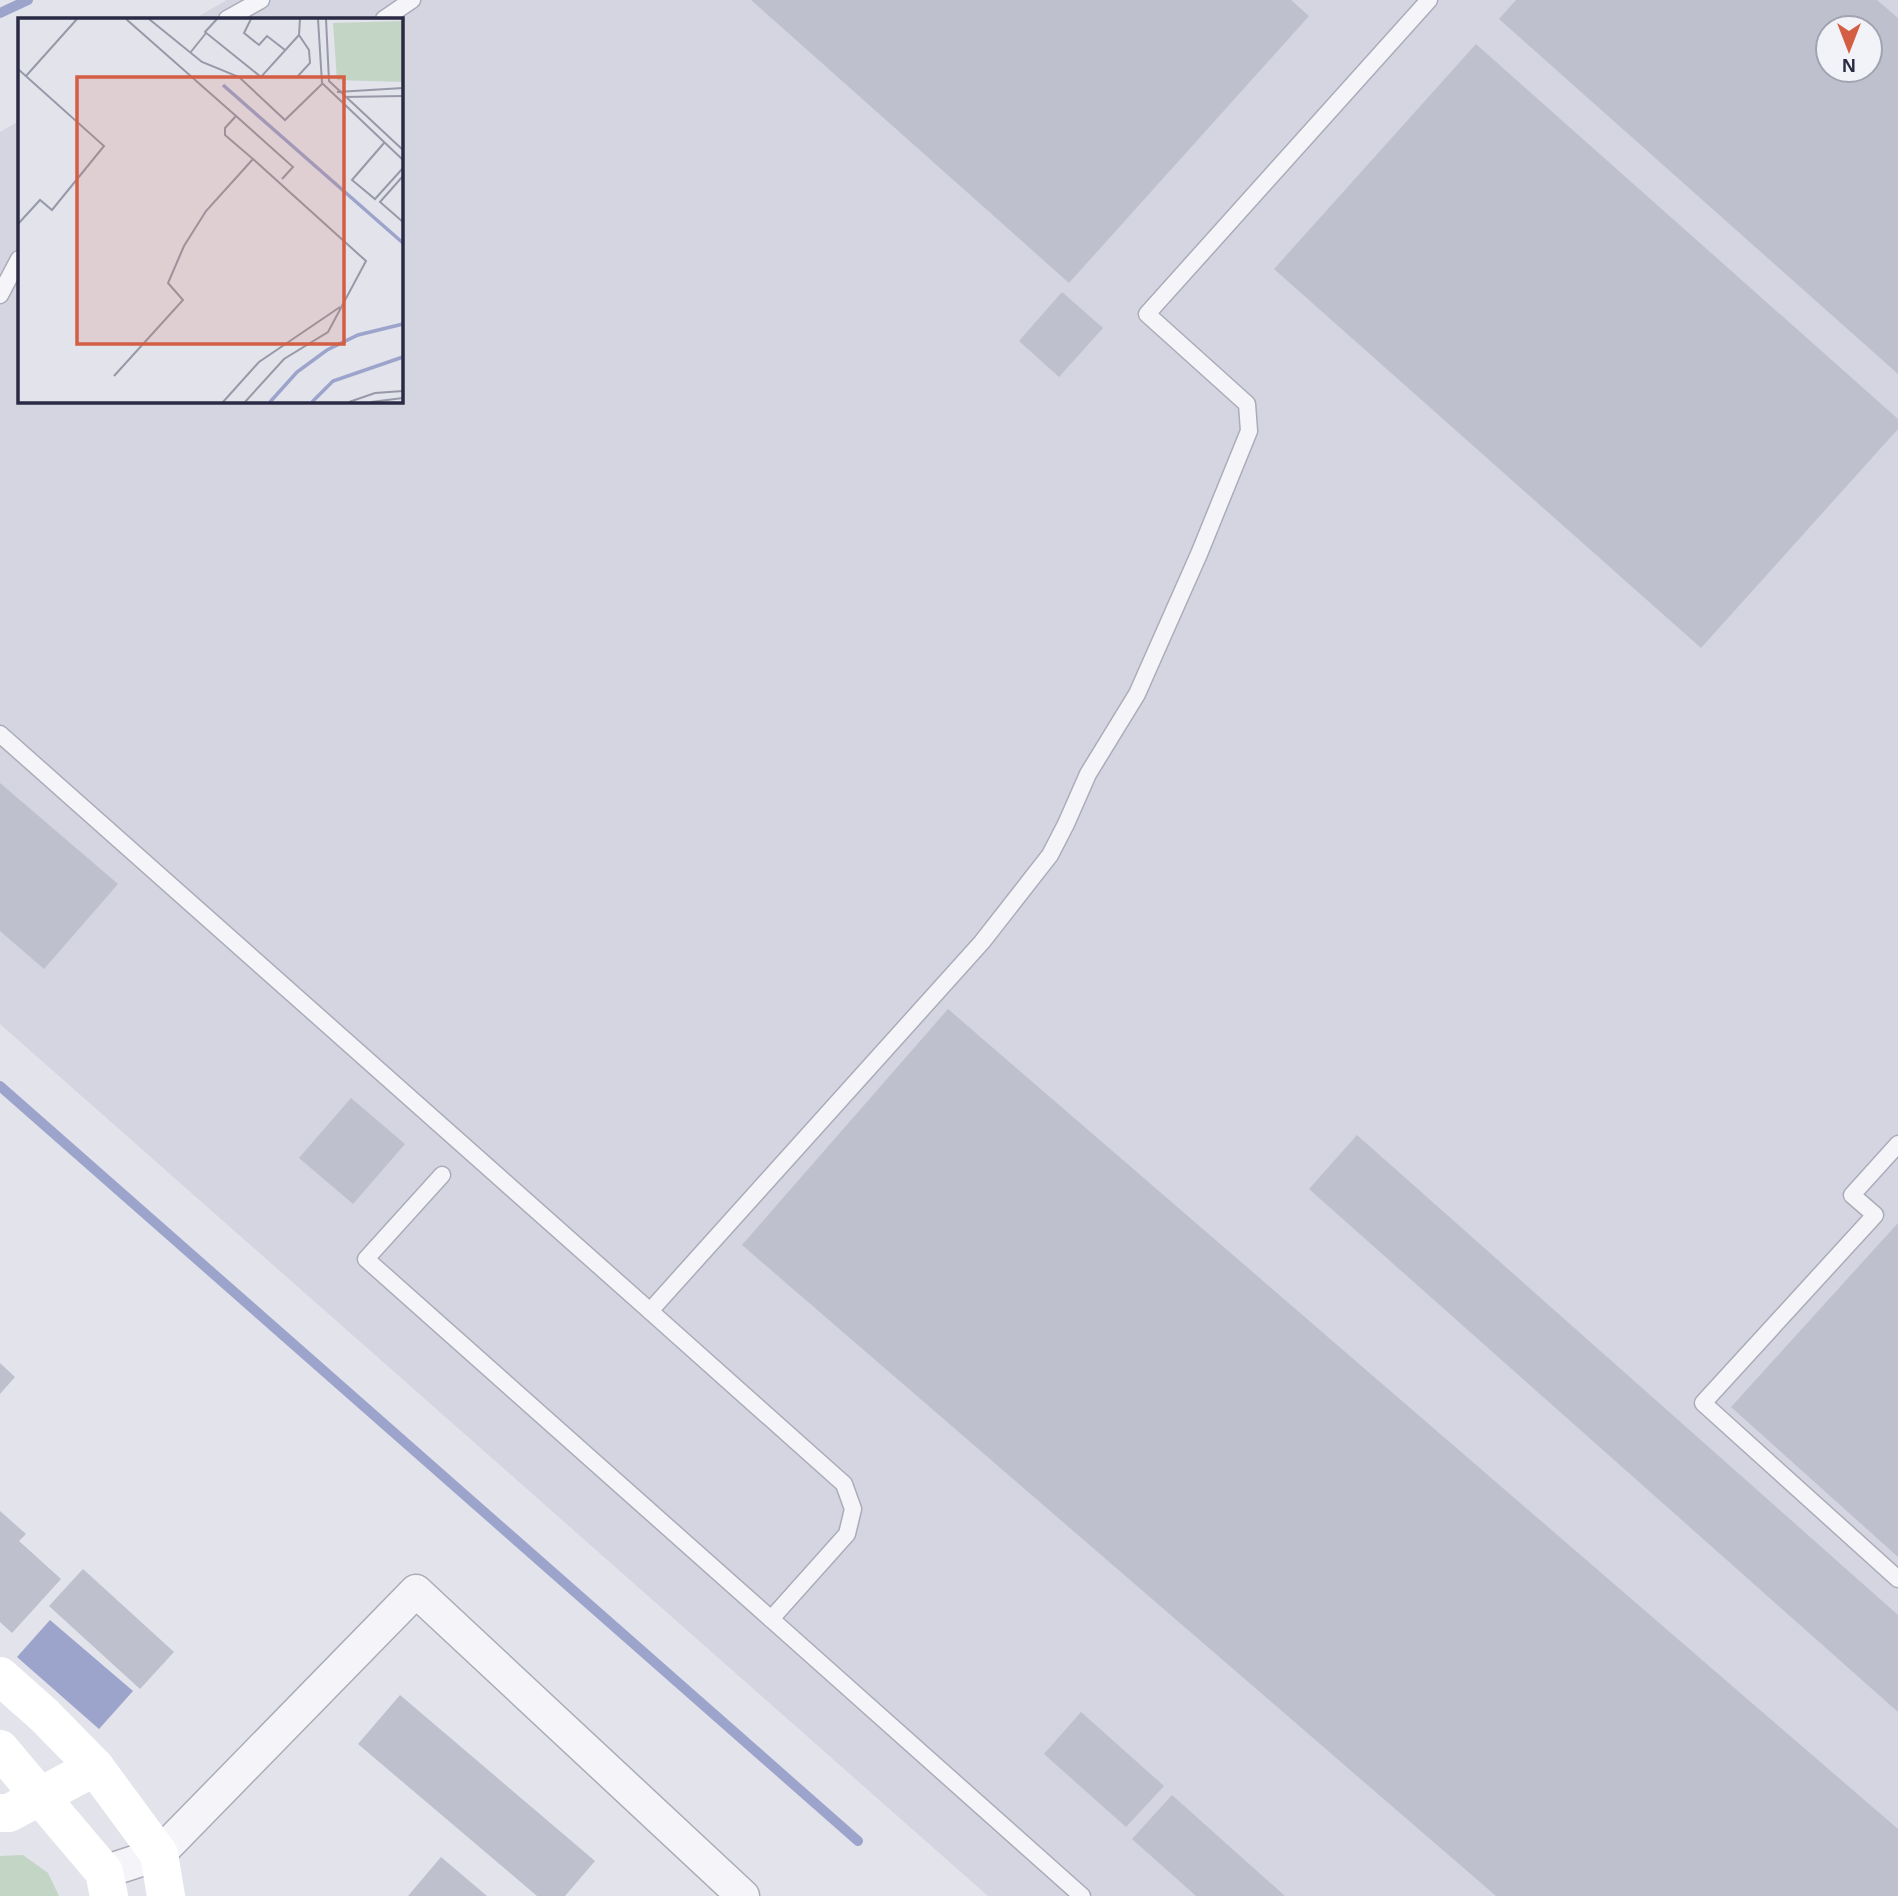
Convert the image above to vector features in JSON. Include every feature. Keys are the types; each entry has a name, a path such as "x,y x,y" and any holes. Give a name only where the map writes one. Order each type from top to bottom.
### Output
{"main road":[{"path":"0,1676 44,1715 95,1768 159,1854 166,1896"},
{"path":"3,1754 95,1768"},
{"path":"3,1754 41,1796 106,1884"},
{"path":"0,1813 9,1813 95,1768"}],"street":[{"path":"106,1884 159,1854 416,1591 743,1896"}],"lane":[{"path":"230,18 261,0"},
{"path":"385,18 412,0"},
{"path":"650,1311 982,942 1050,855 1088,774 1137,694 1199,554 1248,431 1247,404 1146,314 1429,0"},
{"path":"0,295 17,265"},
{"path":"0,734 844,1484 853,1509 847,1534 771,1619"},
{"path":"1898,1144 1852,1195 1875,1215 1703,1403 1898,1579"},
{"path":"442,1175 366,1259 1082,1896"}],"shaded area":[{"path":"227,0 1898,0 1898,1896 988,1896 0,1024 0,132 18,122 18,402 402,402 402,18 196,18"}],"green space":[{"path":"23,1855 48,1873 59,1896 0,1896 0,1856"}],"water":[{"path":"50,1620 133,1691 99,1729 17,1657"}],"building":[{"path":"751,0 1291,0 1309,16 1069,283"},
{"path":"1516,0 1877,0 1898,18 1898,374 1499,19"},
{"path":"1476,44 1898,419 1898,429 1701,648 1274,269"},
{"path":"1062,292 1103,328 1059,377 1019,341"},
{"path":"0,783 118,884 44,969 0,931"},
{"path":"948,1009 1898,1829 1898,1896 1496,1896 742,1245"},
{"path":"351,1098 405,1144 353,1204 299,1158"},
{"path":"1357,1135 1898,1615 1898,1712 1309,1189"},
{"path":"1898,1223 1898,1557 1731,1407"},
{"path":"0,1363 15,1377 0,1394"},
{"path":"0,1511 26,1534 19,1541 61,1579 12,1633 0,1622"},
{"path":"83,1569 174,1652 140,1689 49,1606"},
{"path":"400,1695 595,1861 565,1896 537,1896 358,1744"},
{"path":"1081,1712 1164,1786 1126,1827 1044,1754"},
{"path":"1172,1795 1285,1896 1196,1896 1132,1839"},
{"path":"441,1857 487,1896 408,1896"}],"waterway":[{"path":"0,13 28,0"},
{"path":"0,1086 858,1841"}]}
